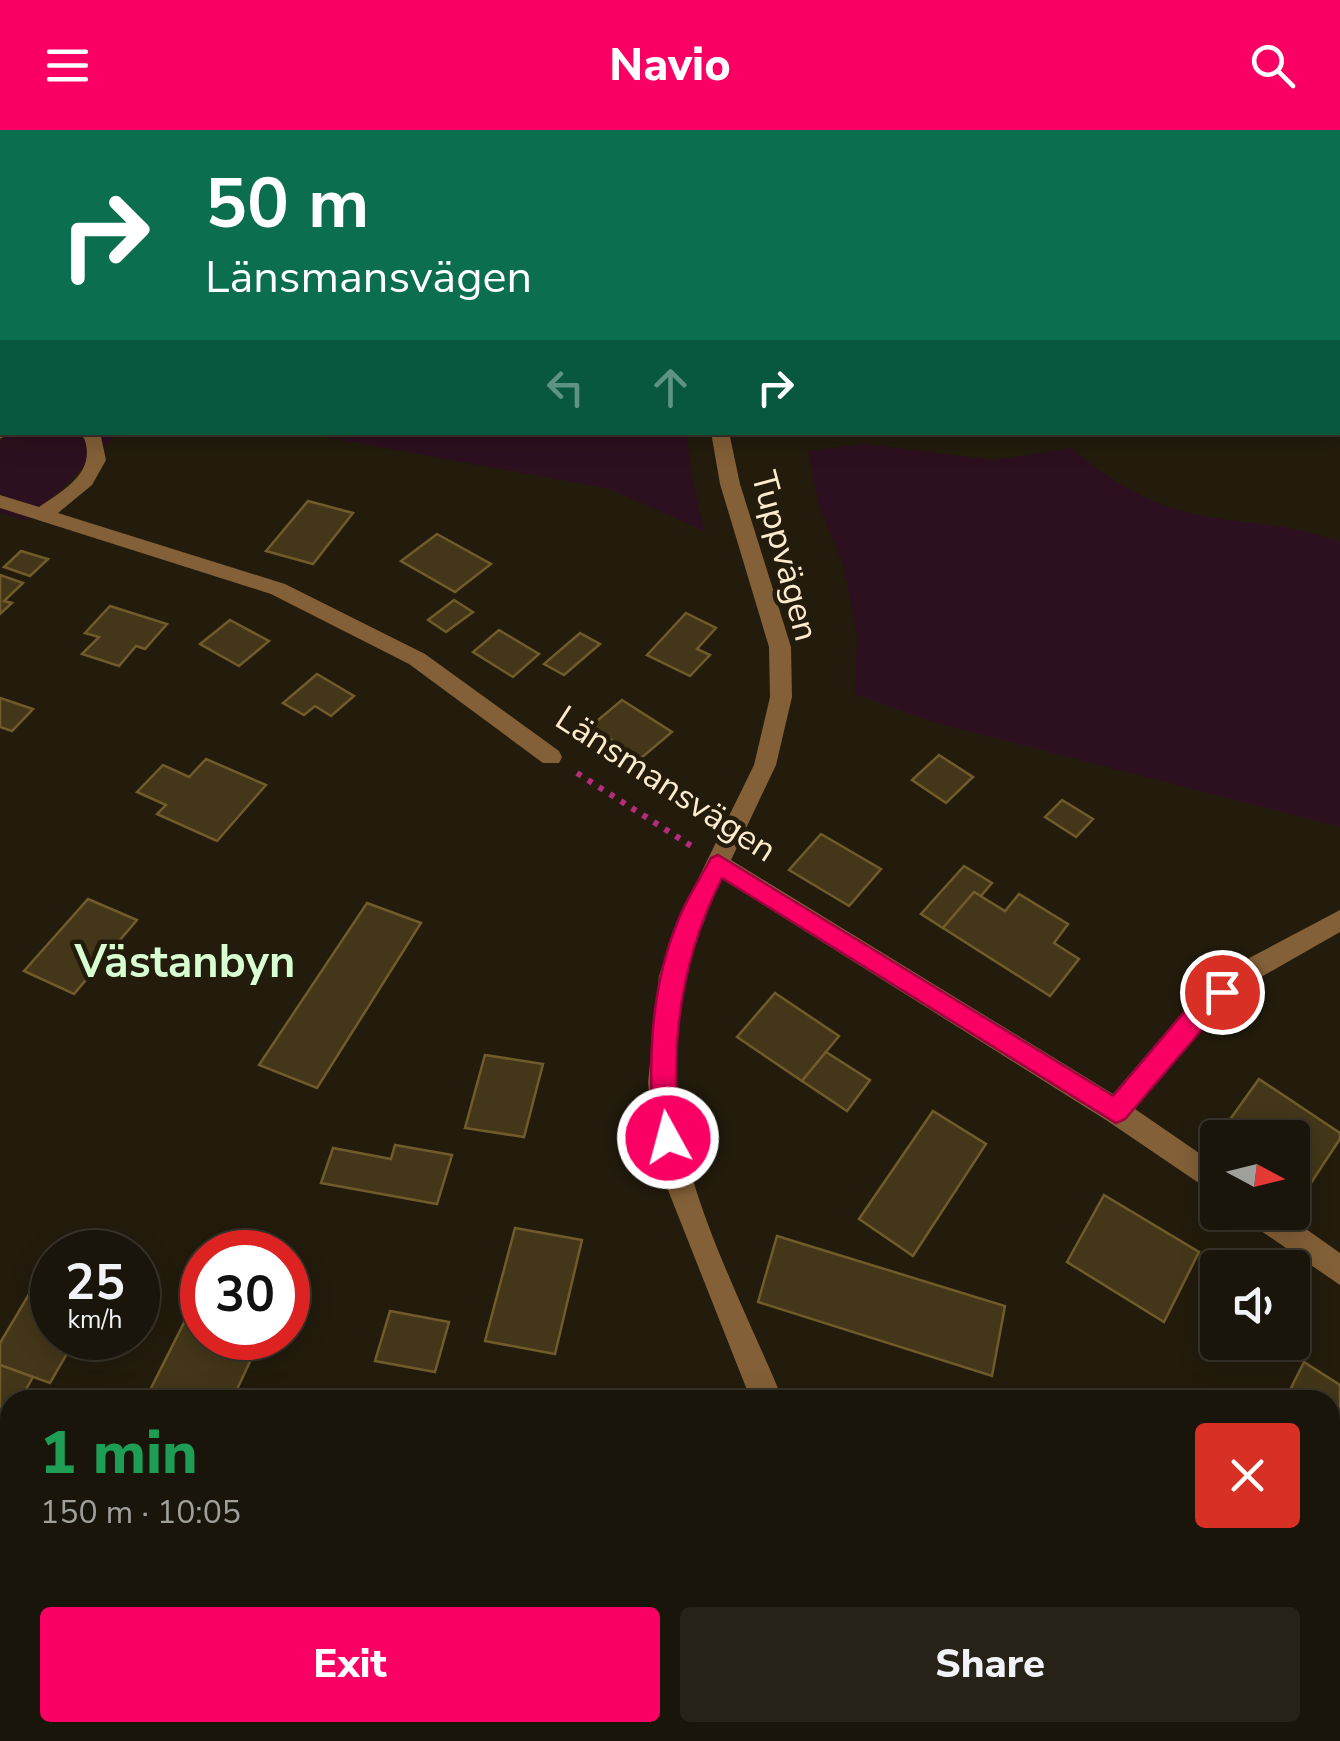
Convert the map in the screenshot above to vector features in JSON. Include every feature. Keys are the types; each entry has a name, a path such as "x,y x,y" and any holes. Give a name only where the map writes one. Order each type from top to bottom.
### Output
{"street":[{"path":"42,514 76,490 98,466 99,448 92,435"},
{"name":"Tuppvägen","path":"721,435 730,484 780,647 781,697 764,765 688,922 672,976 661,1082 668,1138 682,1190 763,1390"},
{"name":"Länsmansvägen","path":"1,503 278,588 418,659 551,756"},
{"name":"Länsmansvägen","path":"718,864 1116,1111 1200,1171"},
{"path":"1116,1111 1200,1011 1244,973 1340,920"},
{"path":"1283,1230 1340,1270"}],"path":[{"name":"Länsmansvägen","path":"551,756 718,864"}],"shaded area":[{"path":"0,435 116,435 28,521 0,513"},
{"path":"315,435 687,435 690,470 704,531 610,489"},
{"path":"864,444 995,460 1071,448 1122,485 1164,505 1199,515 1299,530 1340,542 1340,827 936,723 855,694 857,637 844,567 819,506 808,451"}],"building":[{"path":"308,501 353,513 313,564 266,551"},
{"path":"437,534 491,564 455,592 401,561"},
{"path":"21,551 48,559 30,576 4,567"},
{"path":"0,575 23,583 4,601 12,603 0,614"},
{"path":"454,600 473,612 446,632 428,620"},
{"path":"110,606 167,624 145,649 136,646 119,666 82,654 99,637 85,633"},
{"path":"686,613 716,628 697,649 710,655 690,676 647,655"},
{"path":"230,620 269,641 239,666 200,644"},
{"path":"499,630 539,654 513,677 473,652"},
{"path":"580,633 600,644 564,675 544,664"},
{"path":"317,674 354,696 331,716 315,706 304,715 283,703"},
{"path":"0,698 33,709 12,731 0,727"},
{"path":"622,700 672,732 640,759 591,726"},
{"path":"939,755 973,777 946,803 912,780"},
{"path":"206,759 266,785 217,841 157,814 166,805 137,792 163,765 189,777"},
{"path":"1062,800 1093,819 1076,837 1045,817"},
{"path":"821,834 881,869 849,906 789,870"},
{"path":"964,866 992,883 981,896 974,892 943,928 921,914"},
{"path":"974,892 1005,911 1019,894 1068,924 1054,943 1079,959 1050,996 943,928"},
{"path":"88,899 137,920 74,994 24,971"},
{"path":"367,903 421,923 317,1088 259,1065"},
{"path":"775,993 839,1036 802,1081 737,1037"},
{"path":"826,1052 870,1080 847,1111 802,1081"},
{"path":"485,1055 543,1064 524,1137 465,1128"},
{"path":"1259,1079 1340,1133 1340,1139 1310,1184 1310,1120 1231,1118"},
{"path":"933,1111 986,1144 913,1256 859,1219"},
{"path":"395,1145 452,1155 437,1204 321,1183 333,1148 391,1159"},
{"path":"1104,1195 1199,1252 1164,1322 1067,1262"},
{"path":"515,1228 582,1240 555,1354 485,1341"},
{"path":"777,1236 1005,1306 992,1376 758,1302"},
{"path":"30,1293 30,1360 63,1360 50,1383 0,1365 0,1343"},
{"path":"390,1311 449,1322 435,1372 375,1361"},
{"path":"180,1331 180,1360 251,1360 237,1390 150,1390"},
{"path":"1304,1362 1340,1385 1340,1390 1290,1390"},
{"path":"0,1365 33,1377 26,1390 0,1390"}],"district":[{"name":"Västanbyn","path":"185,962"}],"route":[{"path":"668,1138 661,1082 672,976 688,922 718,864 1116,1111 1200,1011 1222,992"}]}
